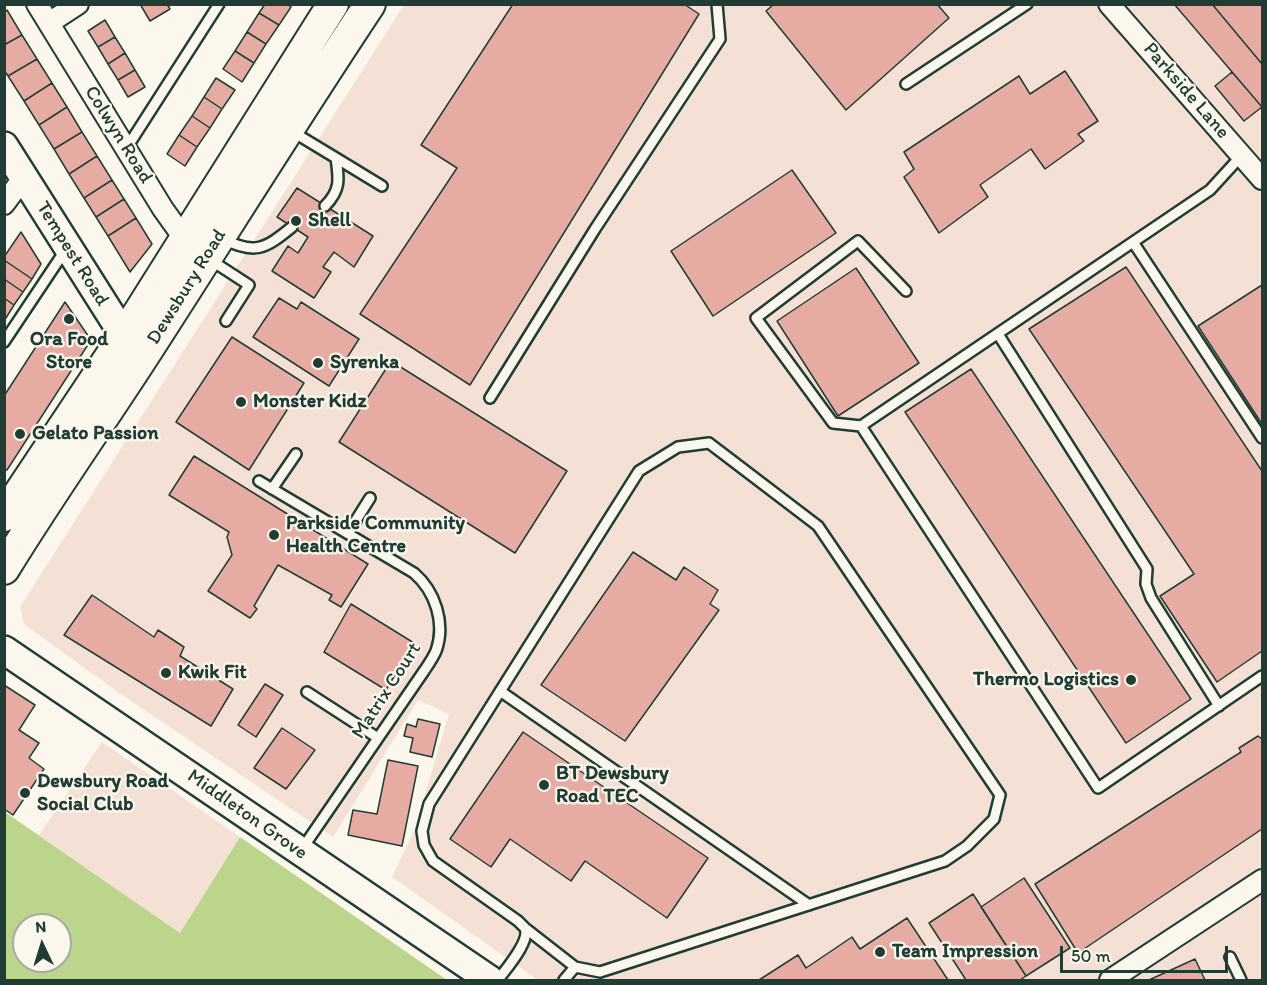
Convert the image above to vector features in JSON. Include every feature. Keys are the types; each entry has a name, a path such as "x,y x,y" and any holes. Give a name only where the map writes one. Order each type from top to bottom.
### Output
{"main road":[{"name":"Dewsbury Road","path":"324,46 333,4"},
{"name":"Dewsbury Road","path":"18,511 140,361 204,236 274,123 324,46 370,4"},
{"name":"Dewsbury Road","path":"4,568 18,511 124,336 204,236"}],"street":[{"name":"Colwyn Road","path":"37,4 163,209 204,236"},
{"path":"49,23 78,4"},
{"name":"Parkside Lane","path":"1109,4 1263,179"},
{"name":"Tempest Road","path":"4,146 140,361"},
{"path":"4,204 24,177"},
{"name":"Middleton Grove","path":"4,650 490,981"},
{"path":"1110,981 1263,880"}],"lane":[{"path":"126,149 219,4"},
{"path":"490,398 595,229 720,39 717,4"},
{"path":"906,84 1027,4"},
{"path":"274,123 382,186"},
{"path":"906,291 858,241 756,318 833,423 861,426 1210,190 1242,155"},
{"path":"325,206 335,196 338,186 336,158"},
{"path":"204,236 244,248 257,249 268,245 292,227"},
{"path":"204,236 249,285 226,321"},
{"path":"1133,242 1263,438"},
{"path":"4,342 68,247"},
{"path":"998,333 1147,569 1146,584 1151,598 1219,706"},
{"path":"861,426 1098,788 1263,676"},
{"path":"709,442 818,526 1000,795 994,819 967,846 945,861 600,972 574,967 508,914 433,861 424,845 422,831 429,804 500,691 639,471 678,447 709,442"},
{"path":"273,489 296,454"},
{"name":"Matrix Court","path":"259,481 414,573 424,582 433,596 438,615 439,633 436,650 424,671 300,851"},
{"path":"348,533 370,498"},
{"path":"500,691 809,905"},
{"path":"307,692 378,738"},
{"path":"498,981 518,952 526,936 525,928"},
{"path":"1230,957 1241,981"},
{"path":"564,981 574,967"}],"shaded area":[{"path":"404,5 1262,5 1262,980 538,980 392,877 414,831 449,714 418,700 333,837 118,692 24,624 20,607"},
{"path":"102,742 240,837 180,933 39,835"}],"green space":[{"path":"5,812 180,933 240,837 447,980 5,980"}],"building":[{"path":"140,4 167,4 170,9 150,21"},
{"path":"265,4 287,4 291,7 279,25 259,13"},
{"path":"513,4 684,4 699,14 470,385 360,314 457,168 421,145"},
{"path":"774,4 937,4 949,18 846,110 766,11"},
{"path":"1174,4 1212,4 1262,64 1262,107"},
{"path":"1212,4 1262,4 1262,64"},
{"path":"7,10 22,35 4,45 4,12"},
{"path":"259,13 279,25 266,44 247,32"},
{"path":"105,20 115,37 98,47 88,31"},
{"path":"247,32 266,44 254,63 235,51"},
{"path":"22,35 37,59 8,76 4,70 4,45"},
{"path":"115,37 125,53 108,64 98,47"},
{"path":"235,51 254,63 242,82 223,69"},
{"path":"125,53 135,70 118,80 108,64"},
{"path":"37,59 52,83 24,101 8,76"},
{"path":"135,70 145,87 128,97 118,80"},
{"path":"1065,71 1098,121 1078,134 1084,141 1045,169 1031,149 980,185 988,197 939,233 904,177 914,169 904,152 1019,76 1030,94"},
{"path":"1232,72 1262,107 1244,121 1215,86"},
{"path":"216,78 235,90 222,109 204,97"},
{"path":"52,83 67,107 39,125 24,101"},
{"path":"204,97 222,109 210,128 192,116"},
{"path":"67,107 82,132 54,149 39,125"},
{"path":"192,116 210,128 197,147 179,135"},
{"path":"82,132 97,156 69,174 54,149"},
{"path":"179,135 197,147 185,166 167,154"},
{"path":"97,156 112,180 84,198 69,174"},
{"path":"792,170 836,233 713,316 671,251"},
{"path":"112,180 124,199 96,217 84,198"},
{"path":"297,188 373,236 354,267 334,252 323,267 331,272 314,298 272,271 288,246 298,253 308,237 277,217"},
{"path":"124,199 136,218 108,236 96,217"},
{"path":"136,218 152,244 130,272 108,236"},
{"path":"21,232 41,264 32,279 4,260"},
{"path":"4,260 32,279 23,292 4,279"},
{"path":"1126,267 1262,471 1262,651 1217,682 1160,596 1194,574 1029,329"},
{"path":"856,268 919,363 838,416 777,321"},
{"path":"4,279 23,292 14,305 4,298"},
{"path":"1262,285 1262,424 1198,326"},
{"path":"4,298 14,305 6,318 4,317"},
{"name":"Syrenka","path":"279,298 297,309 301,302 359,339 329,386 253,337"},
{"path":"65,302 91,340 7,470 4,468 4,396"},
{"name":"Monster Kidz","path":"232,337 304,383 249,470 176,422"},
{"path":"391,361 567,471 515,553 339,442"},
{"path":"971,369 1191,699 1126,743 905,412"},
{"name":"Parkside Community Health Centre","path":"194,456 368,564 341,607 329,600 332,595 278,565 254,606 257,609 250,618 208,591 232,555 227,537 229,532 169,495"},
{"path":"633,552 676,580 684,567 718,590 710,604 719,610 625,741 541,685"},
{"name":"Kwik Fit","path":"92,595 154,637 158,630 184,647 180,656 233,689 211,726 64,635"},
{"path":"351,604 414,643 386,690 324,652"},
{"path":"265,684 283,695 256,737 238,725"},
{"path":"4,685 35,705 19,730 39,743 29,758 44,769 13,815 4,809"},
{"path":"418,719 440,724 432,757 410,752 413,738 404,736 407,724 416,727"},
{"path":"282,728 315,750 286,789 254,768"},
{"name":"BT Dewsbury Road TEC","path":"523,732 708,858 667,918 585,861 571,881 510,839 491,867 450,839"},
{"path":"1258,736 1262,739 1262,829 1078,953 1035,884 1241,752 1239,748"},
{"path":"388,760 418,766 402,846 348,835 353,810 377,814"},
{"path":"1024,878 1070,948 1026,976 981,907"},
{"path":"973,894 1026,976 1020,980 966,980 929,923"},
{"name":"Team Impression","path":"907,918 948,980 759,980 798,955 806,968 852,937 860,949"},
{"path":"1195,959 1205,980 1149,980"}],"place":[{"name":"Shell","path":"296,221"},
{"name":"Ora Food Store","path":"69,319"},
{"name":"Syrenka","path":"318,363"},
{"name":"Monster Kidz","path":"241,402"},
{"name":"Gelato Passion","path":"20,434"},
{"name":"Parkside Community Health Centre","path":"274,535"},
{"name":"Kwik Fit","path":"166,673"},
{"name":"Thermo Logistics","path":"1131,680"},
{"name":"BT Dewsbury Road TEC","path":"544,785"},
{"name":"Dewsbury Road Social Club","path":"25,793"},
{"name":"Team Impression","path":"880,952"}]}
